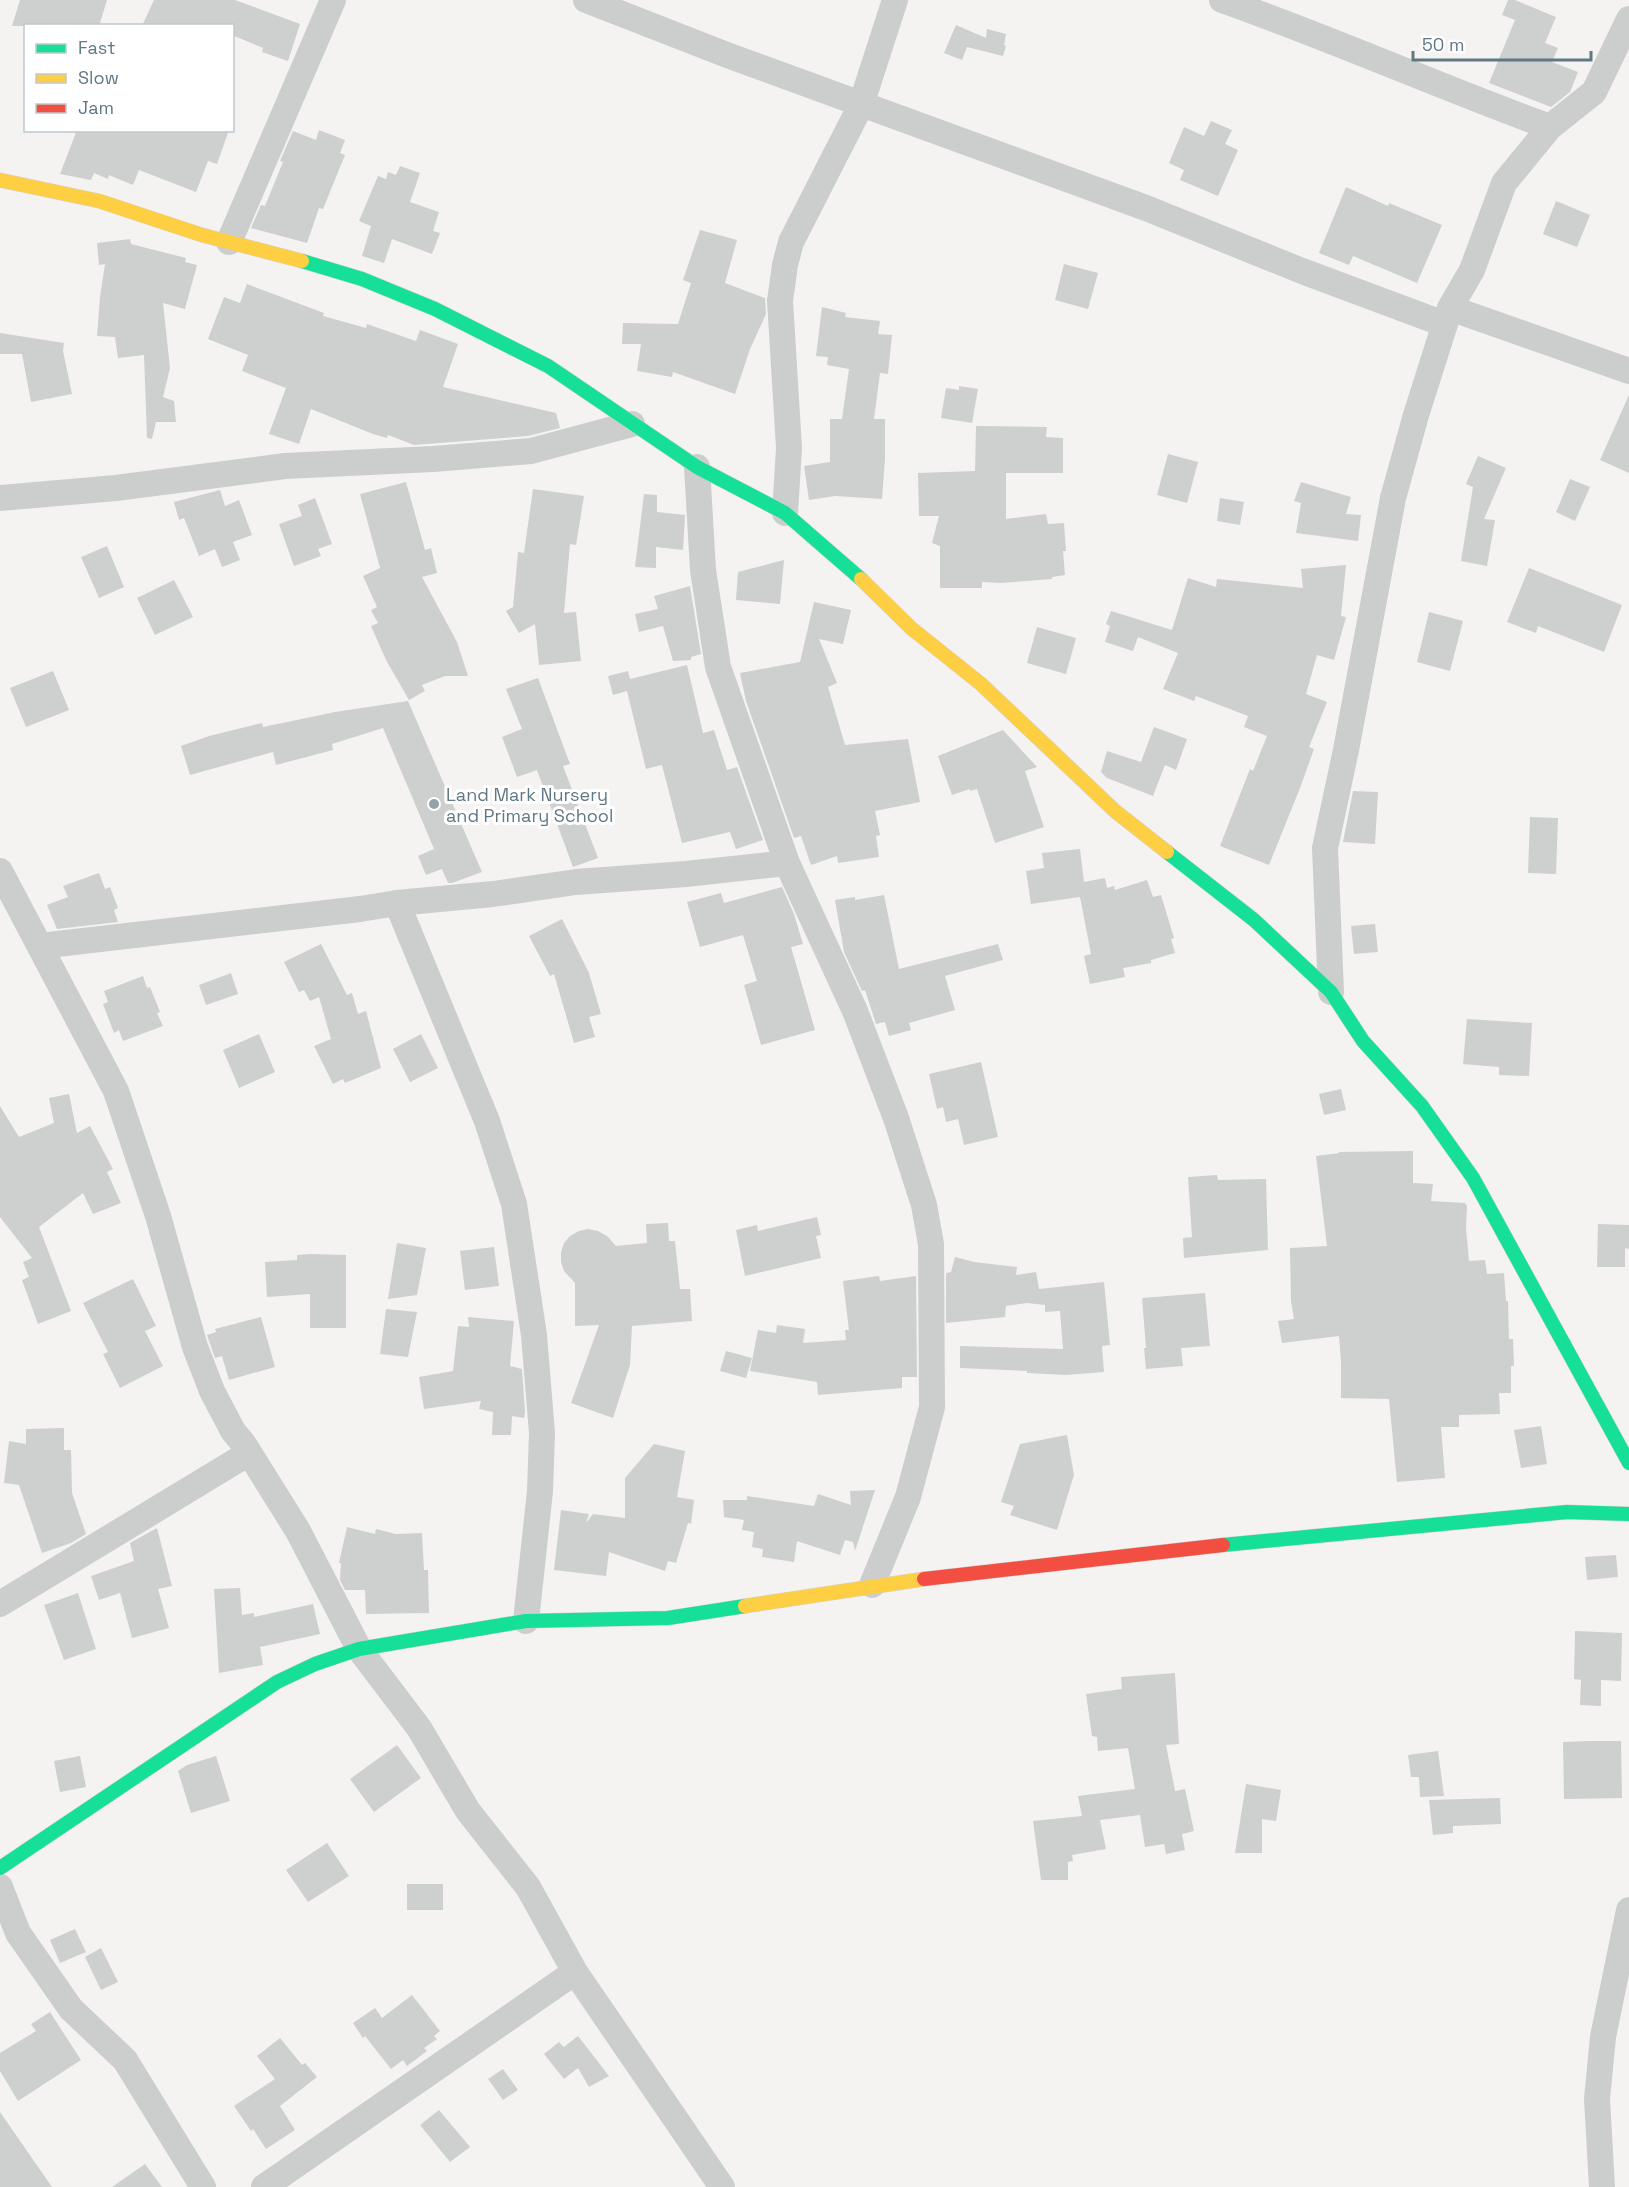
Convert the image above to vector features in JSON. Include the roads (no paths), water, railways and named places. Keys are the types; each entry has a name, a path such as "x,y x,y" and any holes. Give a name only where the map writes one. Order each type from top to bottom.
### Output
{"main road":[{"path":"0,180 99,201 202,235 267,251 362,279 435,309 549,366 698,467 785,513 846,564 910,628 981,684 1115,811 1254,920 1331,992 1363,1041 1422,1106 1473,1178 1629,1463"},
{"path":"0,1868 277,1682 315,1664 359,1649 526,1621 668,1618 872,1585 1321,1535 1567,1512 1629,1514"}],"street":[{"path":"229,242 333,0"},
{"path":"586,0 861,105 1146,208 1302,271 1629,371"},
{"path":"785,513 789,448 780,301 785,265 791,242 861,105 895,0"},
{"path":"1222,0 1288,24 1459,94 1550,127"},
{"path":"1331,992 1325,848 1346,750 1393,498 1416,415 1447,316 1472,270 1504,183 1550,127 1594,92 1629,19"},
{"path":"0,498 117,488 285,466 433,459 531,451 632,424"},
{"path":"698,467 703,570 718,667 787,863 855,1011 897,1118 924,1205 931,1244 932,1407 908,1497 872,1585"},
{"path":"40,946 397,903 493,894 576,882 686,874 787,863"},
{"path":"0,871 116,1091 158,1216 195,1347 212,1391 232,1431 249,1453 298,1531 359,1649 419,1728 468,1811 528,1887 575,1972 722,2187"},
{"path":"397,903 487,1121 514,1204 534,1335 542,1433 540,1491 526,1621"},
{"path":"0,1604 249,1453"},
{"path":"0,1887 18,1933 71,2008 124,2060 203,2187"},
{"path":"1602,2187 1597,2099 1603,2037 1629,1910"},
{"path":"264,2187 575,1972"}],"place":[{"name":"Land Mark Nursery and Primary School","path":"434,804"}]}
